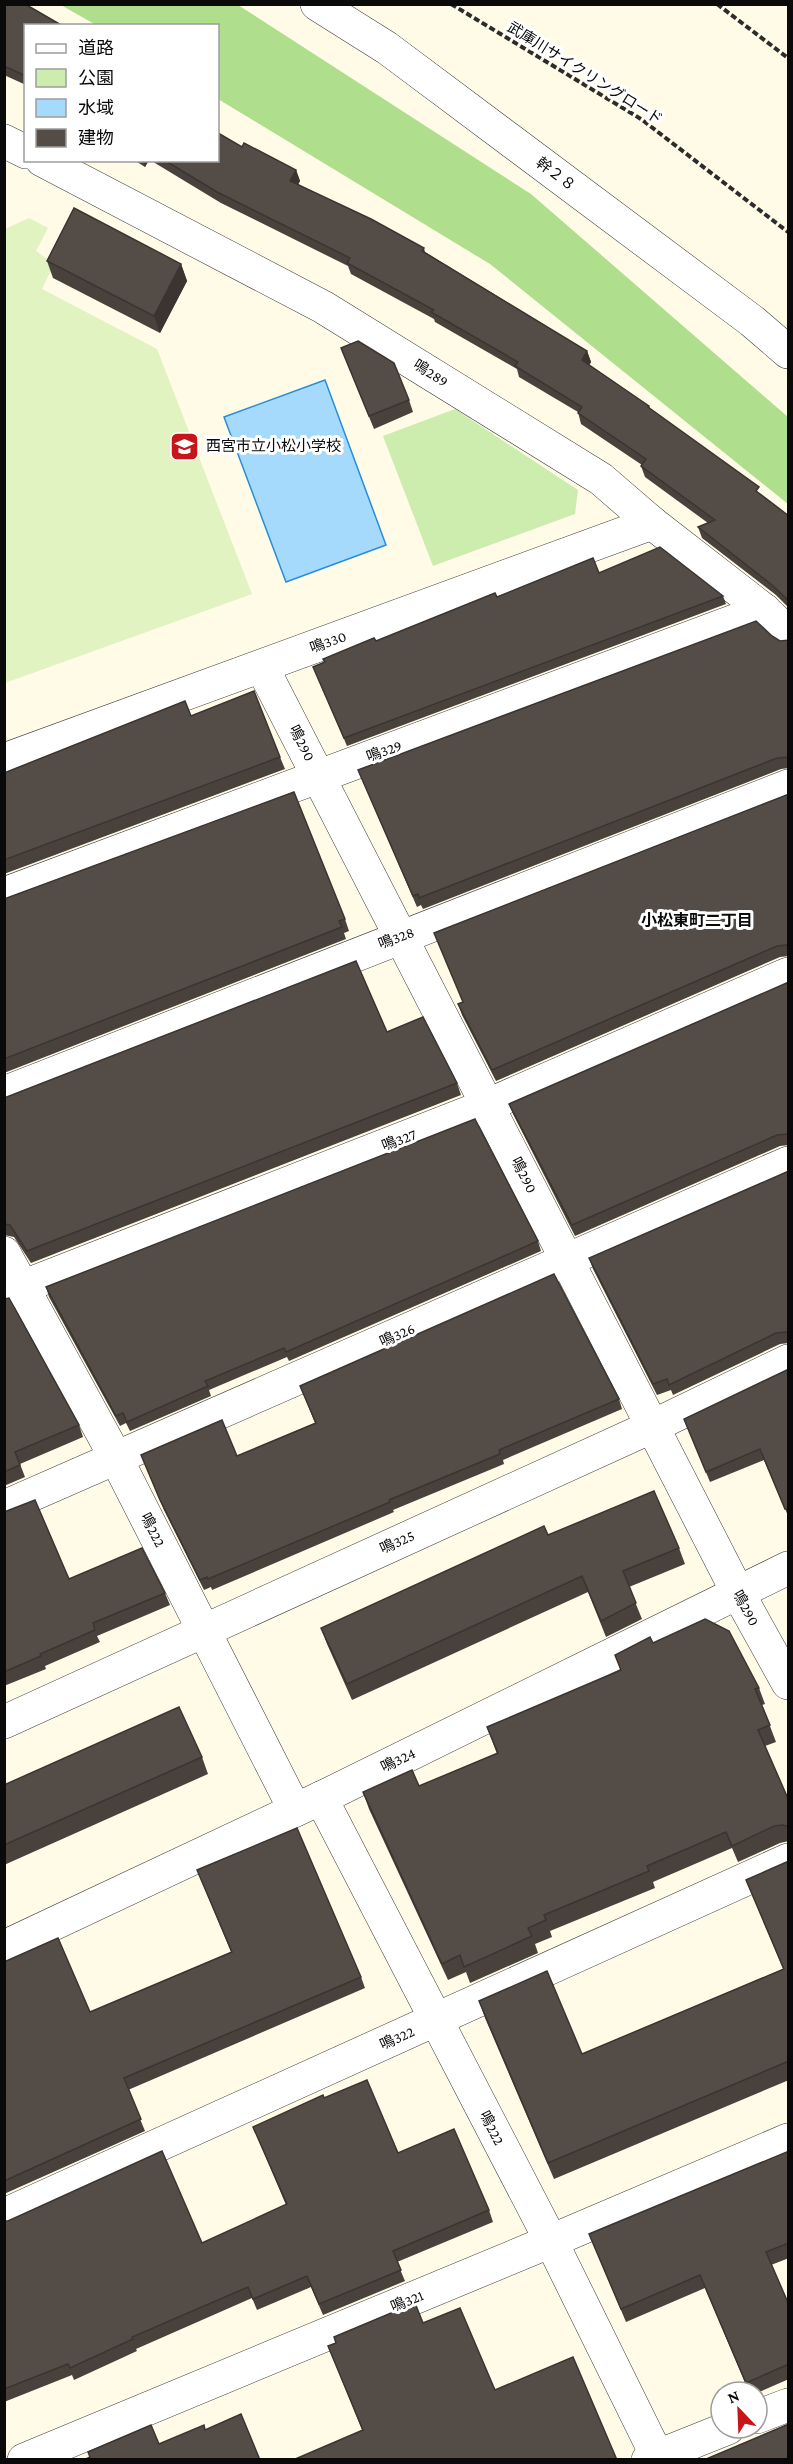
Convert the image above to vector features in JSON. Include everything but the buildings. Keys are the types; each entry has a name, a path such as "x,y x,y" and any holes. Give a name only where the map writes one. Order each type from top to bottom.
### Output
{"street":[{"name":"幹２８","path":"317,4 387,48 752,321 789,352"},
{"path":"4,141 24,151"},
{"name":"鳴289","path":"46,162 323,307 601,479 652,523 764,610 789,633"},
{"name":"鳴330","path":"4,760 652,523"},
{"name":"鳴329","path":"4,894 764,610"},
{"name":"鳴290","path":"262,667 738,1593 789,1683"},
{"name":"鳴328","path":"4,1093 789,786"},
{"name":"鳴327","path":"13,1290 488,1105 789,974"},
{"name":"鳴326","path":"4,1507 789,1163"},
{"name":"鳴222","path":"4,1253 13,1290 116,1458 204,1630 436,2020 551,2241 654,2458"},
{"name":"鳴325","path":"4,1722 653,1426 789,1361"},
{"name":"鳴324","path":"4,1947 308,1804 789,1568"},
{"name":"鳴322","path":"4,2215 789,1860"},
{"name":"鳴321","path":"24,2460 789,2140"},
{"path":"769,2412 789,2404"},
{"path":"654,2458 709,2436"}],"path":[{"name":"武庫川サイクリングロード","path":"451,4 641,119 789,232"},
{"path":"717,4 789,58"}],"green space":[{"path":"61,5 238,5 531,194 788,417 788,504 490,264 219,100 219,24 94,24"},
{"path":"29,218 48,228 36,251 54,264 42,289 157,349 252,594 5,683 5,229"},
{"path":"455,409 578,490 575,514 433,566 383,436"}],"water":[{"path":"325,380 386,545 286,582 224,417"}],"place":[{"name":"西宮市立小松小学校","path":"185,446"}],"district":[{"name":"小松東町二丁目","path":"697,920"}]}
